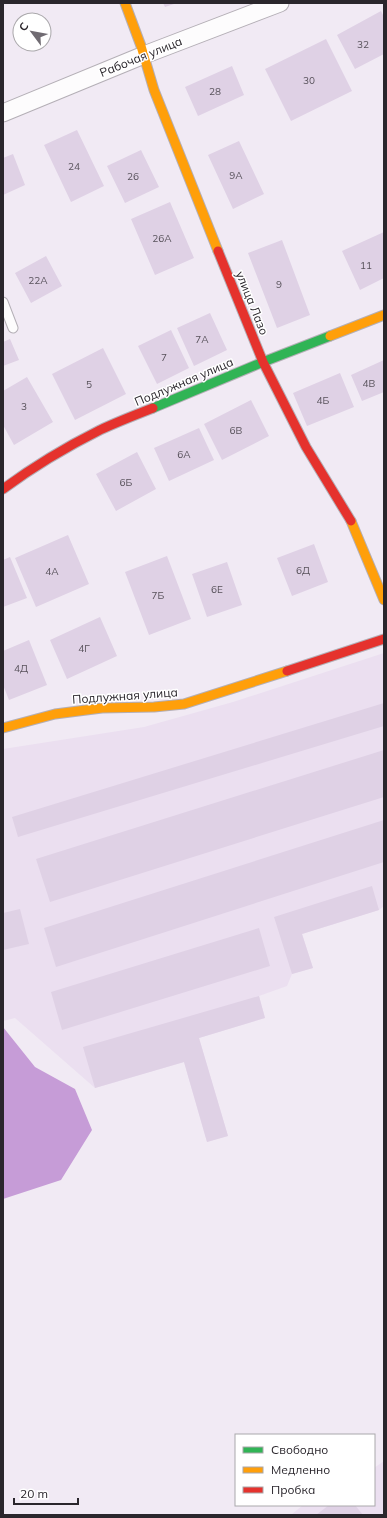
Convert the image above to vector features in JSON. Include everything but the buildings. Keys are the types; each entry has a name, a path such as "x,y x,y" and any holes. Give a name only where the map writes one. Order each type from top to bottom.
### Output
{"street":[{"name":"улица Лазо","path":"125,3 144,55 154,90 263,362 306,447 353,524 384,600"},
{"name":"Рабочая улица","path":"3,113 144,55 280,3"},
{"name":"Подлужная улица","path":"3,489 56,454 100,430 263,362 384,315"},
{"name":"Подлужная улица","path":"3,728 55,714 102,708 154,707 184,704 384,639"}],"lane":[{"path":"3,302 13,328"}],"shaded area":[{"path":"384,653 384,906 379,910 302,934 313,968 292,974 287,986 259,996 265,1018 199,1038 228,1136 207,1142 184,1062 95,1088 15,1018 3,1021 3,749 144,727 233,702"},
{"path":"3,1027 35,1067 75,1089 92,1130 61,1180 3,1199"},
{"path":"384,1461 384,1515 291,1515 302,1506 375,1506 375,1467"}],"traffic: fast":[{"path":"153,408 330,336"}],"traffic: slow":[{"path":"125,3 141,46 154,90 218,251"},
{"path":"330,336 384,315"},
{"path":"351,521 384,600"},
{"path":"3,728 55,714 102,708 154,707 184,704 287,671"}],"traffic: jam":[{"path":"218,251 263,362 306,447 351,521"},
{"path":"3,489 38,465 75,443 106,427 153,408"},
{"path":"287,671 384,639"}]}
